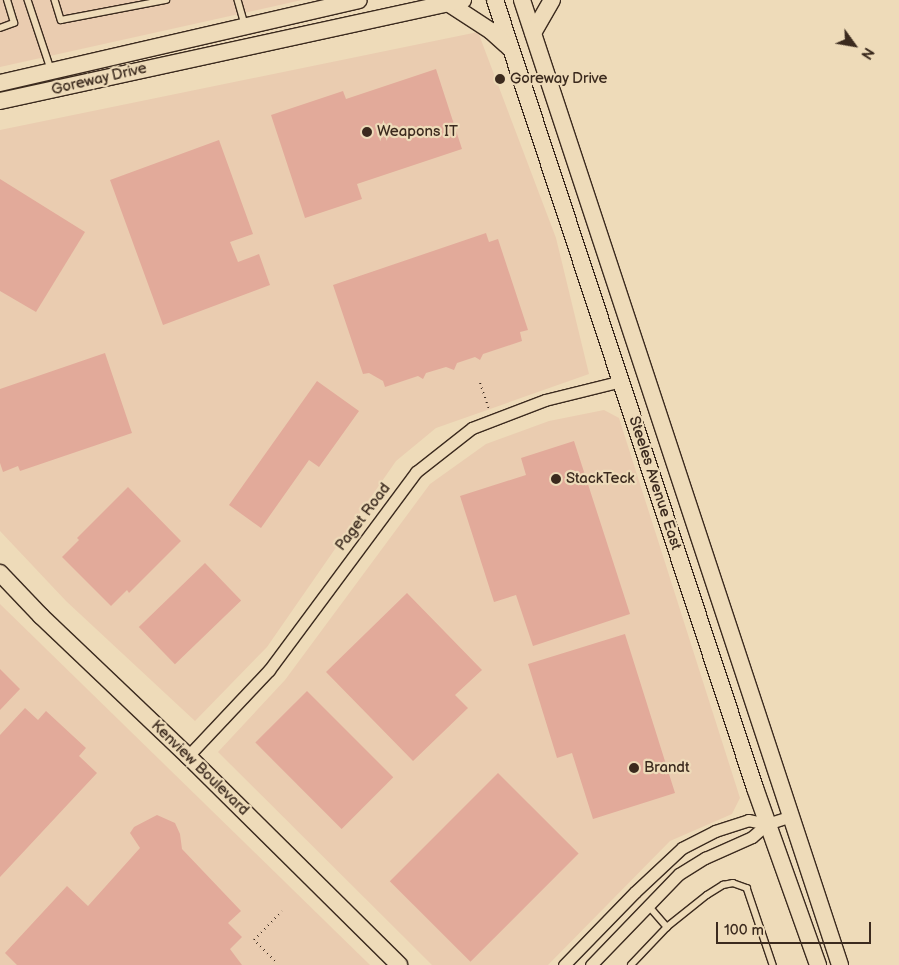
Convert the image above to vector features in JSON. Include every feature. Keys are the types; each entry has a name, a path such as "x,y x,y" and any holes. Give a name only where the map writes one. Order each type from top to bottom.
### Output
{"main road":[{"name":"Goreway Drive","path":"0,84 359,0"},
{"name":"Steeles Avenue East","path":"496,0 767,824 818,965"},
{"name":"Steeles Avenue East","path":"522,0 840,965"},
{"path":"533,33 552,0"},
{"name":"Goreway Drive","path":"0,101 455,2"},
{"path":"455,2 512,50"},
{"name":"Kenview Boulevard","path":"0,573 41,616 188,756 398,965"}],"street":[{"name":"Paget Road","path":"188,756 269,670 416,472 472,428 545,400 622,381"},
{"path":"591,965 679,874 705,858 752,837 767,824 790,817"},
{"path":"564,965 635,892 682,848 748,820 767,824"},
{"path":"635,892 649,906"}],"lane":[{"path":"0,28 14,24 7,0"},
{"path":"28,0 52,73"},
{"path":"55,0 61,20 166,0"},
{"path":"238,0 245,26"},
{"path":"630,965 668,927 707,895 723,885 733,882 748,888 773,965"},
{"path":"649,906 668,927"}],"path":[{"path":"480,383 493,420"},
{"path":"275,961 254,940 282,910"}],"shaded area":[{"path":"0,0 302,0 0,67"},
{"path":"478,32 556,238 589,374 436,428 396,461 267,647 195,721 66,601 0,531 0,130"},
{"path":"604,410 619,418 740,798 732,814 670,841 548,965 432,965 218,752 285,680 430,484 486,444 549,421"},
{"path":"0,604 370,965 0,965"}],"building":[{"name":"Weapons IT","path":"436,69 462,149 357,184 362,199 305,218 271,115 343,91 346,99"},
{"path":"219,140 253,234 230,242 238,262 259,254 270,285 163,325 110,180"},
{"path":"0,179 85,232 36,312 0,291"},
{"path":"486,233 489,242 498,239 528,330 520,332 522,341 483,354 480,360 475,357 457,363 454,370 446,367 426,373 423,379 418,376 385,387 383,381 369,373 363,374 333,285"},
{"path":"105,353 132,433 20,471 18,466 3,472 0,463 0,389"},
{"path":"317,381 359,411 319,467 309,460 261,528 229,505"},
{"path":"574,441 630,614 533,646 516,595 494,602 460,496 526,475 521,458"},
{"path":"128,487 181,541 129,593 127,590 111,606 62,557 79,540 77,538"},
{"path":"205,563 241,600 175,664 139,627"},
{"path":"407,593 482,670 455,695 468,708 413,761 326,672"},
{"path":"625,634 675,793 593,819 572,753 557,758 528,664"},
{"path":"0,669 20,689 0,710"},
{"path":"307,691 393,777 342,829 255,743"},
{"path":"25,708 38,720 46,711 86,748 79,756 97,773 0,877 0,735"},
{"path":"498,773 579,854 470,962 390,881"},
{"path":"157,815 175,823 180,834 182,849 241,911 228,923 242,937 230,949 242,965 17,965 5,953 67,886 88,906 140,848 130,833 134,827"}],"place":[{"name":"Goreway Drive","path":"500,79"},
{"name":"Weapons IT","path":"367,132"},
{"name":"StackTeck","path":"556,479"},
{"name":"Brandt","path":"634,768"}]}
